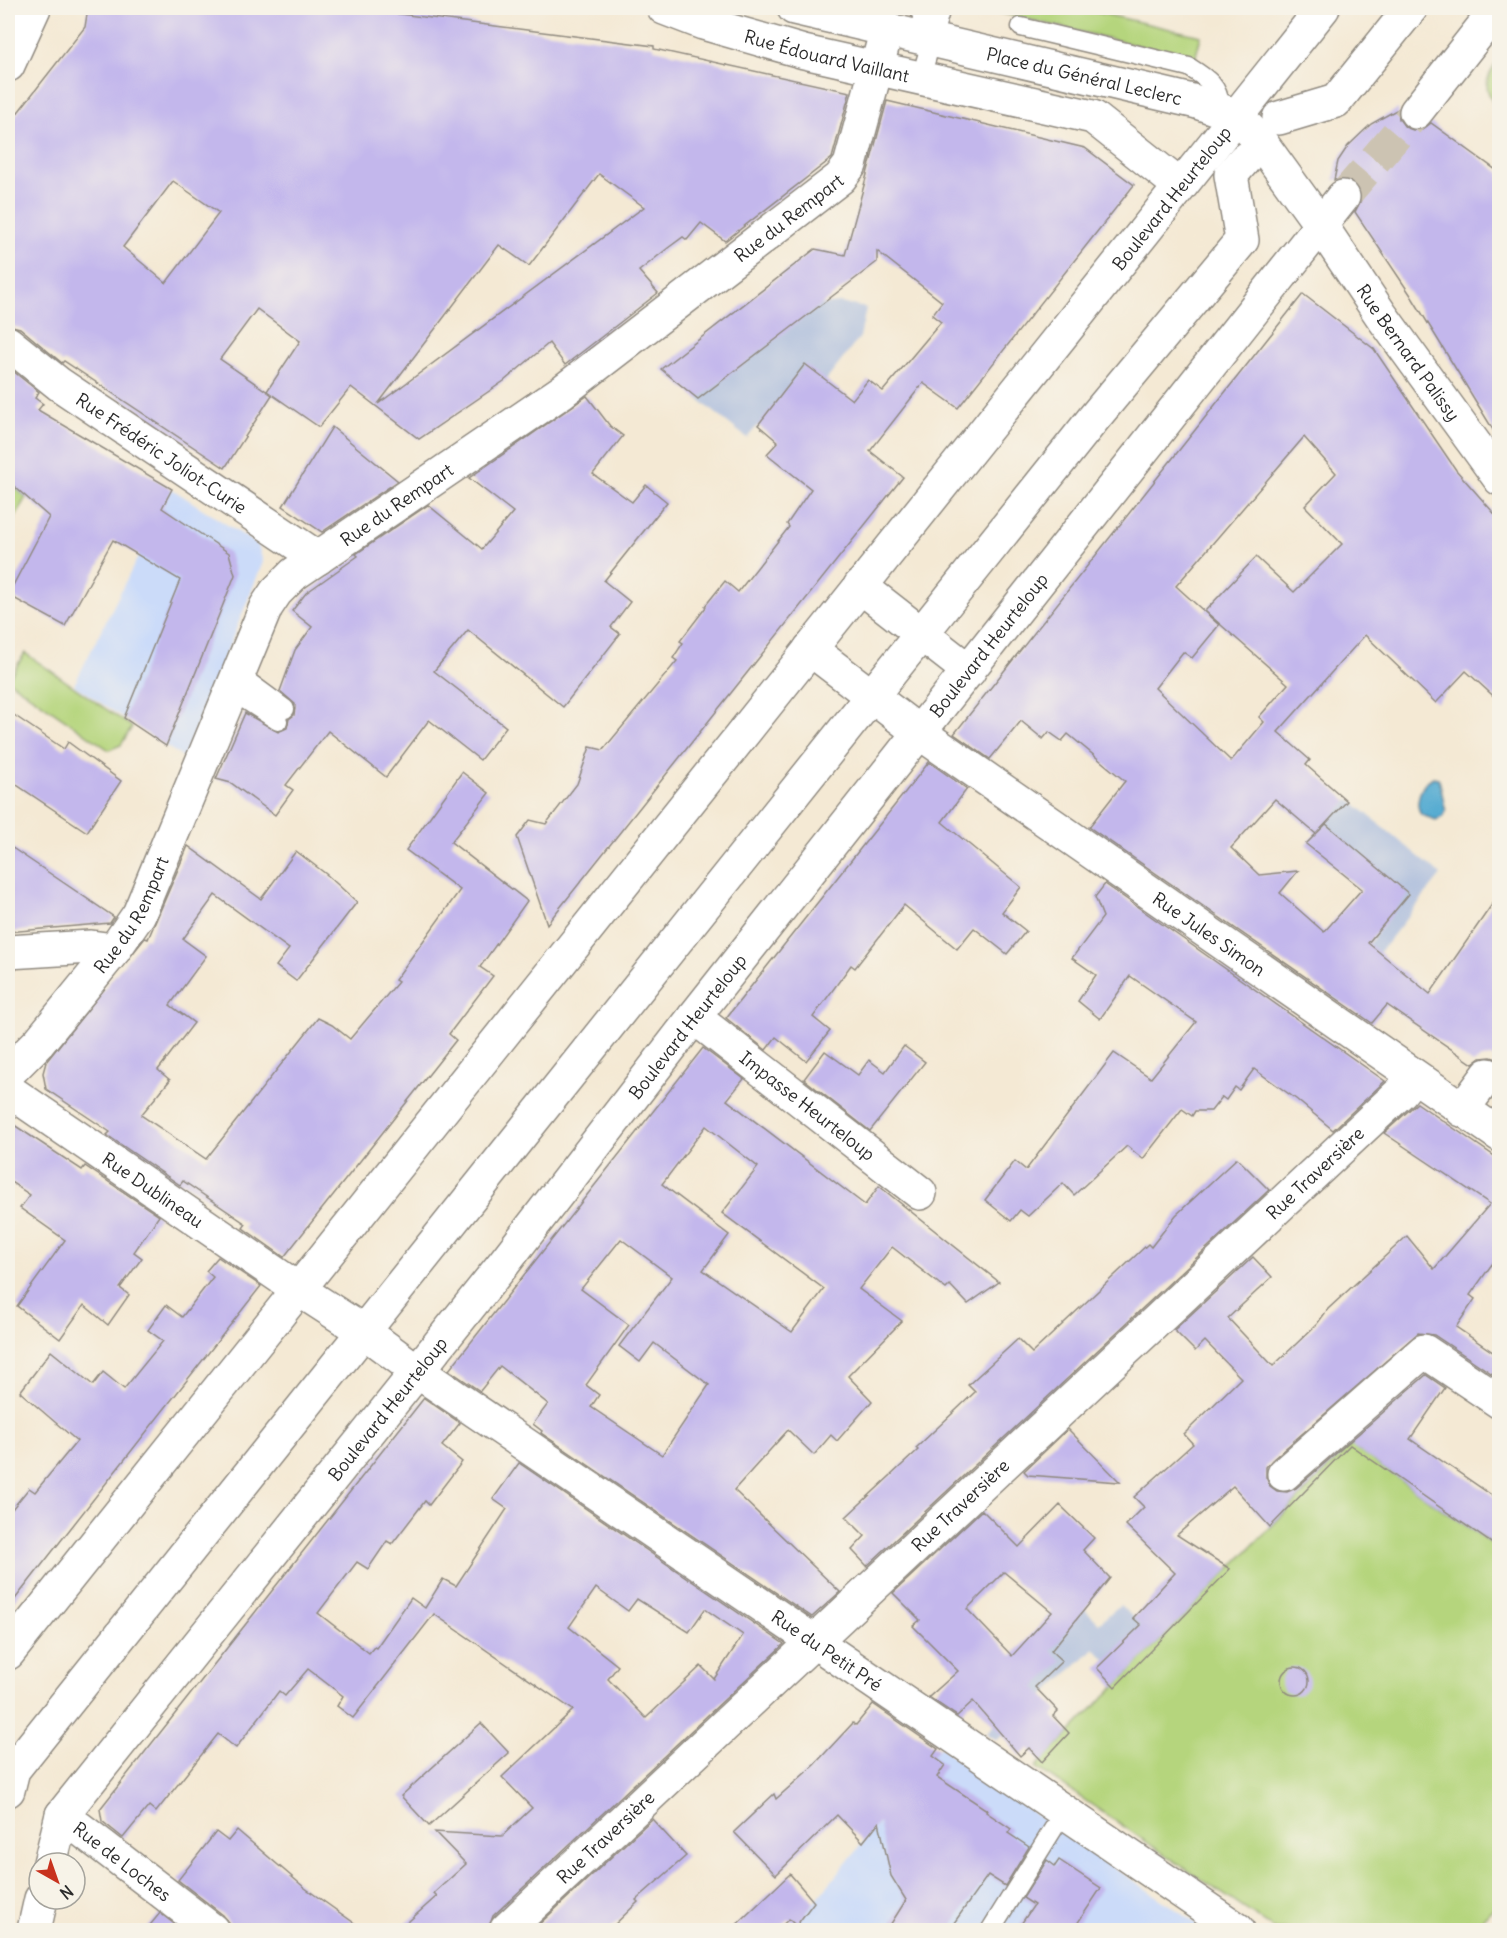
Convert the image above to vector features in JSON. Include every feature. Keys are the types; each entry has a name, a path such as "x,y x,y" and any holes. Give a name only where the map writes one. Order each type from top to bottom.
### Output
{"street":[{"path":"8,10 18,8"},
{"path":"8,65 34,8"},
{"name":"Rue Édouard Vaillant","path":"664,8 703,23 877,69 921,77"},
{"path":"794,8 931,40"},
{"name":"Boulevard Heurteloup","path":"8,1653 1180,186 1229,112 1323,8"},
{"path":"1279,118 1336,101 1411,8"},
{"path":"1416,112 1498,8"},
{"name":"Rue du Rempart","path":"8,1073 39,1042 114,950 146,900 266,607 276,592 294,574 563,391 840,178 850,165 887,29"},
{"name":"Place du Général Leclerc","path":"931,40 1229,112"},
{"name":"Place du Général Leclerc","path":"921,77 1093,117 1180,186"},
{"name":"Rue Bernard Palissy","path":"1229,112 1260,141 1320,224 1381,315 1500,479"},
{"name":"Boulevard Heurteloup","path":"8,1790 13,1770 1094,418 1242,240 1231,175 1244,160"},
{"name":"Boulevard Heurteloup","path":"53,1851 62,1815 417,1371 1343,197"},
{"name":"Rue Frédéric Joliot-Curie","path":"8,343 58,384 318,558"},
{"path":"860,586 969,671"},
{"name":"Rue Jules Simon","path":"810,649 920,733 1500,1135"},
{"path":"8,952 91,946 114,950"},
{"name":"Impasse Heurteloup","path":"694,1017 920,1194"},
{"path":"1462,1110 1488,1075"},
{"name":"Rue Traversière","path":"506,1930 1401,1092 1414,1076"},
{"name":"Rue Dublineau","path":"8,1090 363,1331"},
{"name":"Rue du Petit Pré","path":"363,1331 417,1371 1239,1930"},
{"path":"1284,1474 1424,1351 1500,1402"},
{"name":"Rue de Loches","path":"62,1815 212,1930"},
{"path":"34,1930 38,1911"}],"lane":[{"path":"919,8 931,40"},
{"path":"921,77 941,8"},
{"path":"1021,27 1189,67 1212,82 1229,112"},
{"path":"235,683 281,715"},
{"path":"993,1930 991,1929 1065,1810"}],"shaded area":[{"path":"840,303 866,308 860,337 778,442 758,425 747,438 698,399 821,305"},
{"path":"172,489 258,545 263,562 184,758 74,685"},
{"path":"1349,799 1441,875 1340,1002 1330,995 1392,914 1306,844"},
{"path":"1068,1593 1099,1623 1120,1605 1159,1642 1124,1677 1094,1648 997,1740 986,1733 1061,1661 1033,1634"},
{"path":"940,1747 1040,1817 1206,1930 792,1930"}],"green space":[{"path":"988,8 1078,8 1201,36 1195,59 988,10"},
{"path":"1499,60 1499,113 1488,92 1487,81"},
{"path":"8,481 26,497 8,531"},
{"path":"25,653 132,727 121,745 109,750 8,680"},
{"path":"1351,1445 1499,1549 1499,1902 1472,1930 1276,1930 1036,1767"}],"water":[{"path":"1433,777 1439,780 1446,811 1443,817 1436,820 1421,815 1418,805 1422,789"}],"building":[{"path":"88,8 352,8 654,46 654,49 850,92 832,158 725,241 701,223 687,240 683,237 668,248 639,271 658,293 565,365 549,343 504,381 419,439 351,387 319,427 267,391 300,341 257,309 220,359 272,395 225,468 64,361 62,363 20,328 8,325 8,125 85,27","holes":["599,174 644,207 378,404 499,245 529,266","173,181 219,213 166,283 123,247"]},
{"path":"887,101 1085,148 1134,185 958,408 923,383 870,451 903,477 547,924 517,837 530,820 546,824 577,784 590,747 603,750 677,661 673,658 683,643 680,641 705,606 725,581 738,592 789,527 787,524 811,489 767,454 778,442 758,425 805,364 852,400 868,380 883,391 941,322 932,315 942,302 877,251 877,262 698,399 661,369 815,249 845,255"},
{"path":"1398,109 1399,119 1405,127 1422,130 1431,123 1500,173 1500,441 1410,294 1355,212 1361,200 1360,190 1355,183 1346,179 1334,180 1338,161 1348,146 1371,124"},
{"path":"1303,294 1374,349 1456,470 1500,520 1500,702 1466,671 1436,703 1365,635 1278,732 1310,760 1306,765 1347,801 1316,834 1326,824 1409,894 1368,943 1430,994 1500,893 1500,1060 1491,1057 1481,1058 1473,1064 1387,1005 1372,1023 1089,827 1125,781 1068,734 1062,741 1049,732 1043,739 1021,721 990,759 954,734","holes":["1304,437 1336,473 1305,506 1342,544 1294,592 1256,557 1205,611 1288,684 1259,717 1264,722 1231,761 1155,688 1183,652 1192,658 1219,625 1176,586","1275,799 1316,834 1306,844 1362,889 1324,932 1280,893 1298,871 1259,875 1231,848"]},
{"path":"8,367 39,392 35,398 43,404 38,410 172,489 162,508 229,553 235,575 166,746 124,718 180,580 113,540 65,626 8,595 49,517 8,481"},
{"path":"587,396 610,426 623,436 593,474 632,502 646,485 667,502 604,581 630,602 611,627 620,634 563,707 468,630 434,671 506,727 480,760 429,720 386,777 328,731 286,785 293,790 275,815 231,783 216,779 245,713 278,732 287,728 289,719 294,715 295,704 280,691 295,650 312,627 292,611 306,593 358,556 356,554 428,505 482,549 513,512 469,478"},
{"path":"332,427 398,481 322,532 283,506"},
{"path":"8,711 64,749 68,742 121,781 87,832 8,779"},
{"path":"929,762 967,789 942,822 1021,887 1002,912 1026,931 1007,954 974,928 957,949 904,905 855,968 851,965 813,1017 830,1031 806,1061 776,1037 766,1050 726,1018"},
{"path":"462,772 489,793 451,842 527,901 480,967 493,976 449,1034 456,1040 284,1257 243,1228 246,1224 183,1181 180,1185 107,1135 110,1132 46,1089 43,1073 46,1062 145,938 148,939 188,846 261,899 296,851 357,902 296,981 276,966 289,949 215,895 183,939 206,956 170,1005 194,1023 158,1070 170,1080 141,1115 206,1159 318,1018 332,1025 350,1039 398,982 395,980 460,890 406,850"},
{"path":"8,845 114,917 110,923 8,932"},
{"path":"1105,884 1385,1081 1333,1130 1296,1099 1254,1069 1239,1090 1235,1087 1226,1100 1222,1097 1211,1111 1195,1111 1192,1116 1182,1109 1143,1159 1127,1146 1074,1195 1063,1183 1028,1216 1020,1210 1011,1221 985,1200 1015,1161 1026,1170 1114,1053 1151,1078 1196,1022 1130,976 1100,1019 1078,1001 1096,975 1072,958 1103,917 1095,897"},
{"path":"904,1046 925,1062 870,1131 804,1079 825,1051 858,1075 869,1060 885,1072"},
{"path":"703,1048 744,1079 727,1100 865,1205 879,1186 999,1282 968,1304 950,1285 946,1289 892,1247 859,1289 902,1321 848,1376 872,1401 837,1441 831,1435 814,1455 788,1430 734,1490 840,1592 812,1617 541,1433 542,1431 533,1424 548,1404 500,1366 480,1391 449,1370","holes":["706,1126 758,1167 722,1213 824,1289 792,1332 703,1270 729,1235 662,1184","621,1239 672,1277 619,1346 640,1362 654,1343 709,1385 662,1455 591,1407 599,1395 586,1385 629,1325 581,1289"]},
{"path":"1417,1103 1500,1160 1500,1253 1470,1295 1475,1299 1456,1327 1500,1357 1500,1379 1434,1335 1418,1333 1272,1460 1266,1467 1266,1477 1270,1486 1277,1491 1287,1492 1296,1488 1426,1375 1445,1388 1410,1439 1500,1501 1500,1549 1350,1445 1270,1527 1233,1486 1177,1535 1230,1569 1115,1687 1097,1668 1141,1625 1133,1618 1175,1573 1126,1525 1144,1507 1134,1497 1193,1444 1184,1434 1241,1378 1205,1341 1195,1351 1174,1330 1253,1257 1272,1277 1228,1318 1273,1366 1317,1324 1328,1309 1407,1236 1434,1269 1490,1204 1384,1133"},
{"path":"8,1121 82,1170 85,1166 159,1216 134,1252 142,1258 120,1288 129,1295 108,1325 84,1305 60,1339 17,1306 65,1240 20,1208 30,1195 8,1180"},
{"path":"1237,1158 1269,1190 867,1566 852,1550 865,1536 846,1517 918,1450 916,1448 975,1392 968,1385 1018,1339 1032,1353 1148,1244 1151,1247 1176,1215"},
{"path":"218,1257 261,1286 8,1608 8,1514 29,1488 35,1492 77,1441 20,1392 51,1351 93,1385 103,1372 124,1389 163,1341 148,1330 166,1305 182,1317 213,1277 206,1271"},
{"path":"424,1398 460,1423 442,1446 462,1462 429,1505 425,1501 392,1544 387,1541 368,1569 357,1562 318,1613 369,1653 374,1647 376,1648 411,1598 425,1608 443,1579 456,1586 507,1509 493,1499 519,1463 784,1644 493,1916 488,1930 399,1930 437,1896 434,1893 466,1864 435,1832 502,1836 532,1808 502,1777 573,1710 434,1614 353,1718 337,1706 343,1696 308,1669 285,1696 279,1691 236,1748 218,1734 156,1812 149,1806 123,1838 102,1821 100,1809","holes":["596,1588 628,1611 637,1599 689,1632 705,1609 743,1635 714,1679 701,1666 646,1718 608,1679 618,1666 569,1627"]},
{"path":"1068,1429 1120,1482 1028,1475 1024,1471"},
{"path":"1060,1505 1094,1538 1083,1550 1110,1578 1051,1651 1062,1661 1035,1687 1058,1711 1053,1716 1069,1733 1042,1762 1029,1748 1020,1756 973,1701 957,1716 929,1697 958,1671 913,1626 920,1620 893,1593 982,1510 1019,1547","holes":["1004,1572 1052,1612 1012,1656 967,1609"]},
{"path":"1295,1667 1305,1671 1309,1681 1305,1691 1295,1695 1285,1691 1281,1681 1285,1671"},
{"path":"873,1704 938,1749 933,1756 945,1765 937,1777 987,1810 986,1812 1011,1829 1008,1833 1029,1847 1005,1886 988,1875 949,1930 887,1930 906,1900 891,1876 879,1822 863,1842 837,1815 776,1875 734,1832 774,1794 776,1799 814,1765 853,1723 856,1725"},
{"path":"481,1723 509,1753 429,1826 401,1796"},
{"path":"652,1819 686,1856 636,1900 638,1902 609,1930 533,1930"},
{"path":"237,1830 305,1888 364,1930 230,1930 229,1922 223,1915 178,1880 216,1832 228,1841"},
{"path":"1047,1860 1055,1866 1059,1860 1101,1888 1073,1930 1017,1930 1034,1905 1023,1898"},
{"path":"790,1874 814,1902 796,1926 789,1919 777,1930 731,1930"},
{"path":"160,1913 182,1930 146,1930"}],"tunnel":[{"path":"1343,197 1416,112"}]}
